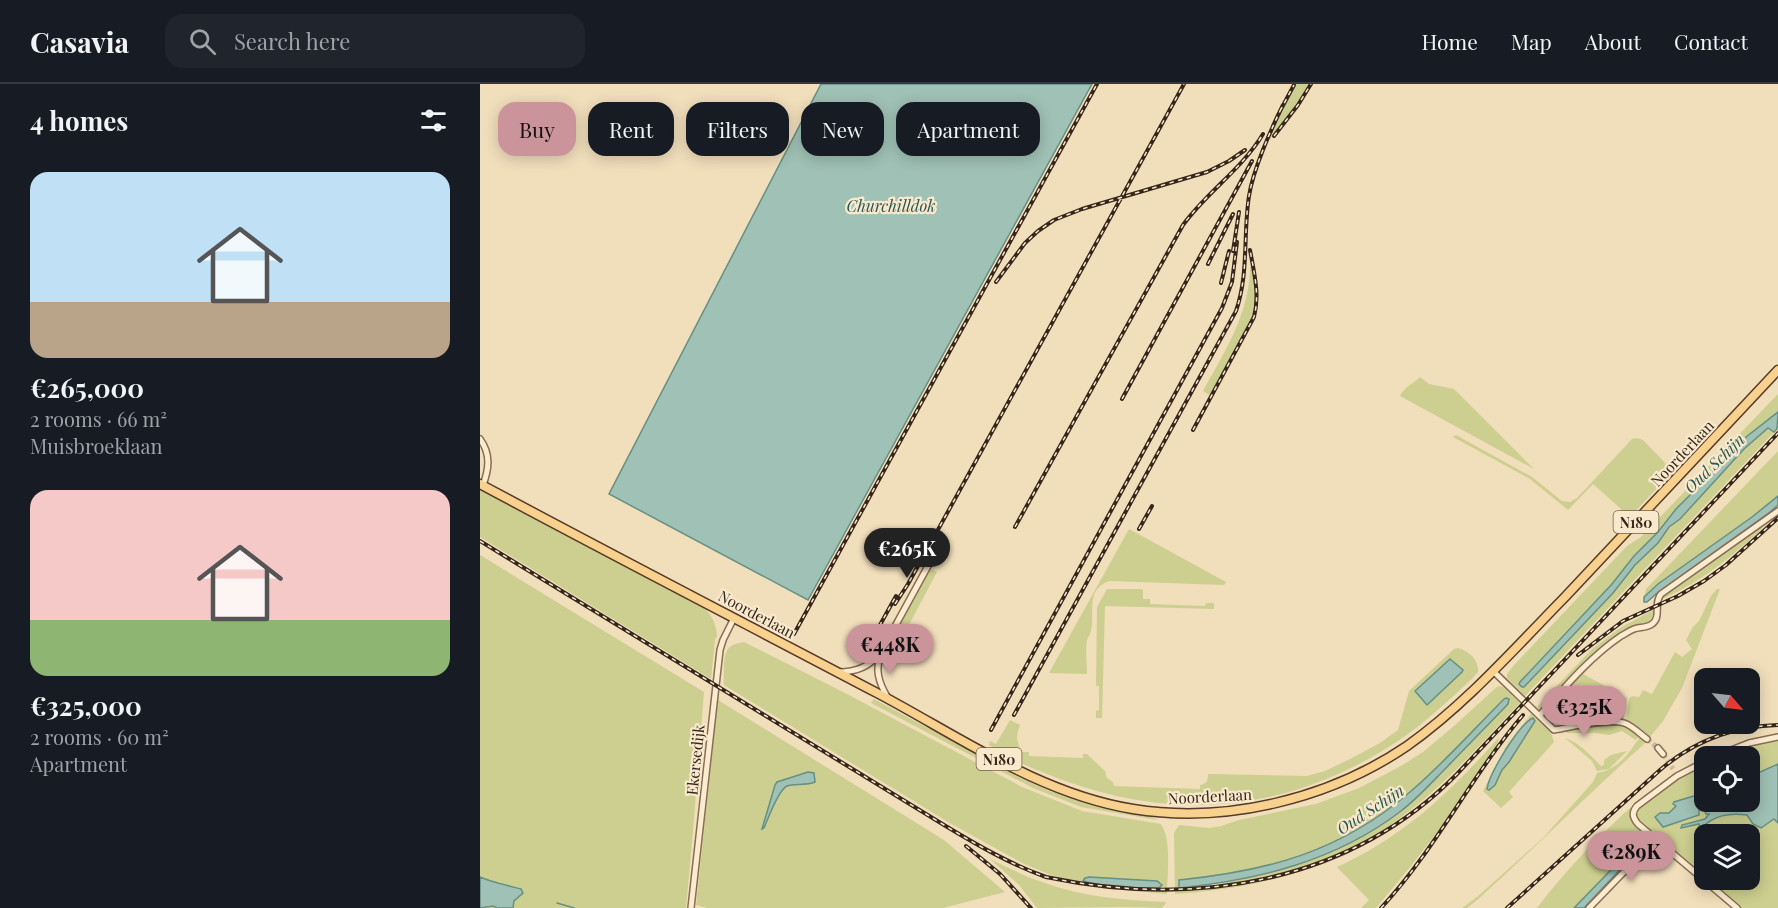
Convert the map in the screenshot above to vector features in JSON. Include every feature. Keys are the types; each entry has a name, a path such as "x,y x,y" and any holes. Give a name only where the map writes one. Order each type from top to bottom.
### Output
{"main road":[{"name":"Noorderlaan","path":"482,484 1024,773 1076,795 1133,809 1199,813 1263,806 1323,788 1381,762 1431,728 1456,708 1493,671 1778,370"}],"street":[{"path":"480,440 488,456 487,471 482,484"},
{"path":"1540,714 1574,677 1613,643 1634,629 1652,624 1657,618 1657,601 1661,594 1778,511"},
{"path":"889,699 882,688 877,670 881,652 934,555"},
{"name":"Ekersedijk","path":"692,908 720,650 734,618"},
{"path":"837,672 860,669 874,660 881,652"},
{"path":"1493,671 1554,730 1610,721 1620,722 1634,728 1647,739"},
{"path":"1741,746 1778,737"},
{"path":"1658,748 1663,754"},
{"path":"1694,767 1677,776 1637,806 1633,817 1638,824 1737,908"},
{"path":"1673,769 1677,776"},
{"path":"1589,908 1656,839"}],"green space":[{"path":"1296,84 1308,84 1268,142 1285,104"},
{"path":"1250,266 1256,288 1255,304 1249,327 1210,395 1203,391 1228,346 1241,316 1246,300"},
{"path":"1420,377 1429,384 1454,389 1534,469 1400,396"},
{"path":"1778,394 1778,428 1525,696 1507,678 1507,674 1515,664 1627,546 1641,537"},
{"path":"1456,435 1532,477 1562,501 1570,502 1577,498 1632,439 1643,440 1672,470 1630,517 1593,484 1568,510 1530,479 1453,437"},
{"path":"1778,451 1778,505 1644,602 1646,589"},
{"path":"480,489 705,609 714,622 717,634 711,679 480,537"},
{"path":"1761,527 1762,529 1714,569 1689,586 1660,600 1663,595"},
{"path":"1129,529 1226,582 1224,585 1109,581 1097,590 1092,603 1091,631 1086,644 1087,674 1049,673"},
{"path":"480,555 704,692 686,908 480,908"},
{"path":"931,569 937,572 887,666 882,661 885,652"},
{"path":"1107,589 1141,589 1143,599 1150,599 1150,604 1205,606 1206,603 1214,603 1214,609 1105,606 1102,718 1096,718 1096,711 1099,710 1099,686 1096,686 1097,607"},
{"path":"1717,589 1720,589 1682,688 1663,721 1649,738 1626,721 1629,699 1632,696 1639,697 1643,690 1652,694 1675,652 1682,657 1692,649 1686,640"},
{"path":"1653,610 1650,620 1628,628 1607,643 1540,710 1537,707 1592,649 1620,628"},
{"path":"744,642 1022,787 1082,811 1161,824 1168,848 1167,894 1114,889 1051,875 1022,863 948,822 724,685 727,650 733,645"},
{"path":"1454,649 1466,651 1472,657 1477,664 1478,672 1420,725 1395,743 1352,767 1309,786 1266,798 1222,804 1178,804 1133,799 1088,788 1042,772 989,745 990,741 996,744 1010,720 1020,725 1017,738 1022,752 1029,752 1029,756 1083,758 1083,754 1087,754 1105,771 1107,778 1113,782 1114,786 1200,789 1200,785 1207,781 1208,774 1307,776 1325,771 1350,759 1380,743 1398,730 1409,691"},
{"path":"1583,674 1627,698 1623,720 1612,719 1556,726 1546,716 1547,711"},
{"path":"1498,686 1503,687 1520,703 1430,794 1401,818 1342,854 1312,867 1247,885 1175,894 1174,833 1179,825 1209,828 1316,804 1359,788 1401,766 1423,752","holes":["1503,699 1509,702 1418,796 1312,860 1267,874 1214,885 1179,888 1179,880 1243,871 1273,864 1330,844 1357,830 1384,813 1410,792 1458,747"]},
{"path":"874,699 1015,775 1050,791 1095,806 1149,816 1158,820 1081,807 1033,788 871,703"},
{"path":"718,700 944,840 1005,892 943,908 707,908 696,905"},
{"path":"1531,714 1551,733 1554,742 1509,792 1513,797 1501,808 1483,791 1506,746"},
{"path":"1608,724 1622,725 1639,736 1636,740 1622,731 1609,735 1563,731"},
{"path":"1499,737 1497,746 1448,818 1411,866 1376,908 1361,908 1369,900 1337,867 1383,842 1425,811 1463,776"},
{"path":"1640,737 1646,741 1643,745 1476,901 1467,908 1462,908 1543,838 1593,782 1597,773 1617,765"},
{"path":"1565,738 1580,746 1601,766 1604,765 1604,760 1611,755 1627,751 1609,769 1597,771 1592,761"},
{"path":"1778,738 1778,908 1741,908 1720,890 1760,890 1760,824 1694,824 1694,867 1637,817 1640,807 1647,801 1694,770 1694,812 1760,812 1760,746 1744,746"},
{"path":"1631,807 1631,818 1647,839 1644,848 1586,908 1537,908 1582,855"},
{"path":"990,859 1035,880 1072,891 1103,897 1166,903 1162,908 1037,908 1019,885"}],"water":[{"name":"Churchilldok","path":"821,84 1092,84 808,600 609,494 784,156 789,156 789,146 801,123 801,156 884,156 884,102 812,102"},
{"path":"1778,412 1777,429 1774,432 1768,428 1744,449 1680,519 1669,527 1658,543 1635,565 1613,593 1522,687 1520,682 1612,584 1676,509 1746,437"},
{"path":"1778,496 1778,505 1770,512 1644,602 1644,597 1658,584"},
{"path":"1450,659 1463,670 1462,672 1427,705 1415,691"},
{"path":"1506,698 1509,699 1508,704 1425,790 1401,811 1376,828 1350,843 1295,865 1238,880 1179,888 1179,880 1243,871 1273,864 1330,844 1357,830 1384,813 1410,792"},
{"path":"1533,718 1535,721 1502,770 1495,785 1487,789 1493,772 1506,750 1520,730"},
{"path":"1778,764 1778,823 1774,819 1761,828 1760,824 1753,824 1747,815 1741,814 1713,819 1707,824 1694,824 1681,828 1682,825 1705,819 1709,814 1705,812 1760,812 1760,772"},
{"path":"808,772 814,773 815,782 787,786 777,799 762,829 777,782"},
{"path":"1694,796 1694,812 1699,812 1699,815 1663,827 1655,817 1660,813 1669,813 1676,806 1674,802"},
{"path":"1637,843 1641,843 1641,847 1584,908 1574,908"},
{"path":"480,877 521,889 523,893 514,901 513,908 493,906 480,908"},
{"path":"1089,877 1157,881 1162,885 1159,888 1130,888 1083,881"}],"waterway":[{"path":"557,903 574,908"}],"tunnel":[{"path":"1647,739 1658,748"},
{"path":"1663,754 1673,769"}],"railway":[{"path":"794,634 1097,84"},
{"path":"895,604 1184,84"},
{"path":"1274,136 1311,84"},
{"path":"1280,111 1294,85"},
{"path":"1014,715 1236,311 1243,283 1247,210 1251,186 1263,150 1283,105"},
{"path":"1015,527 1183,225 1255,147 1263,134"},
{"path":"996,282 1025,243 1054,220 1082,209 1207,172 1245,150"},
{"path":"1122,399 1252,161"},
{"path":"1233,251 1239,212"},
{"path":"1208,264 1233,214"},
{"path":"991,730 1222,308 1232,282 1237,242"},
{"path":"1193,430 1254,317 1256,309 1255,275 1250,250"},
{"path":"1221,283 1229,251"},
{"path":"480,541 944,825 1007,860 1046,877 1102,886 1157,889 1213,887 1266,878 1319,863 1368,841 1414,811 1457,774 1778,433"},
{"path":"1139,529 1152,506"},
{"path":"1578,655 1623,621 1678,596 1704,581 1726,565 1778,518"},
{"path":"875,634 896,596"},
{"path":"1381,908 1419,862 1504,738 1523,715"},
{"path":"1507,908 1673,760 1715,737 1746,728 1778,725"},
{"path":"966,846 1000,874 1031,908"}],"water label":[{"name":"Oud Schijn","path":"1714,463"},
{"name":"Oud Schijn","path":"1370,809"}]}
